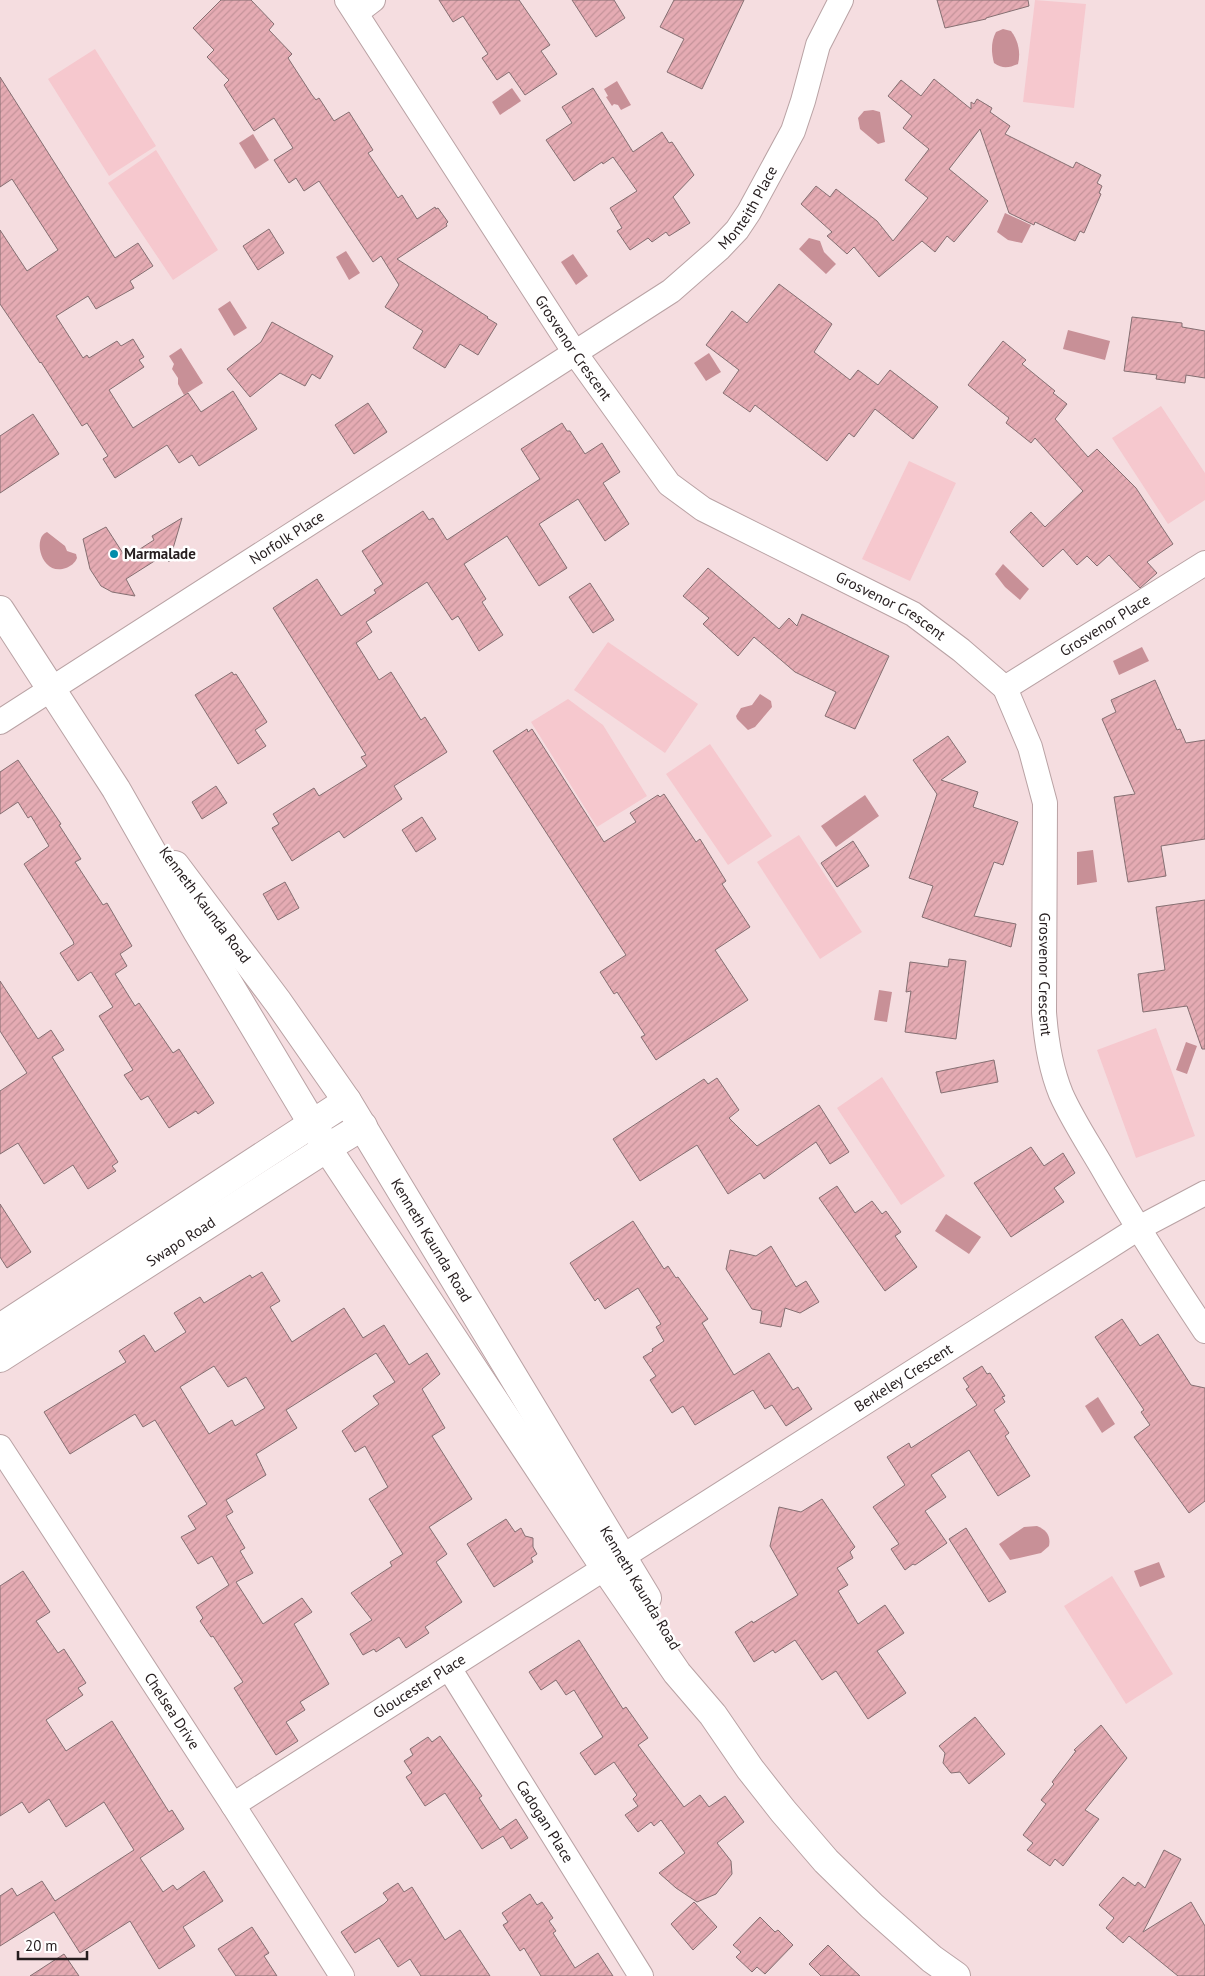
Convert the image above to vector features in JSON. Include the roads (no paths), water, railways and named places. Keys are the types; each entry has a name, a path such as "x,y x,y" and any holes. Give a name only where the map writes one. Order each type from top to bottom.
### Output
{"main road":[{"name":"Kenneth Kaunda Road","path":"0,610 116,789 196,931 326,1148 613,1562"},
{"name":"Kenneth Kaunda Road","path":"116,789 216,918 363,1126 677,1673 713,1715 756,1776 826,1861 934,1968 956,1976"},
{"name":"Swapo Road","path":"0,1328 347,1101"},
{"name":"Swapo Road","path":"0,1358 363,1126"}],"street":[{"name":"Monteith Place","path":"575,353 671,291 737,230 793,131 818,45 841,0"},
{"name":"Grosvenor Crescent","path":"359,4 575,353 669,484 686,498 737,526 913,614 961,650 1005,688 1030,747 1045,803 1044,1012 1047,1045 1053,1071 1065,1101 1137,1229 1205,1331"},
{"name":"Norfolk Place","path":"0,722 575,353"},
{"name":"Grosvenor Place","path":"1005,688 1205,564"},
{"name":"Berkeley Crescent","path":"613,1562 1137,1229 1205,1193"},
{"name":"Chelsea Drive","path":"0,1447 342,1976"},
{"name":"Gloucester Place","path":"233,1805 613,1562"},
{"name":"Cadogan Place","path":"449,1668 641,1976"}],"place":[{"name":"Marmalade","path":"114,554"}]}
